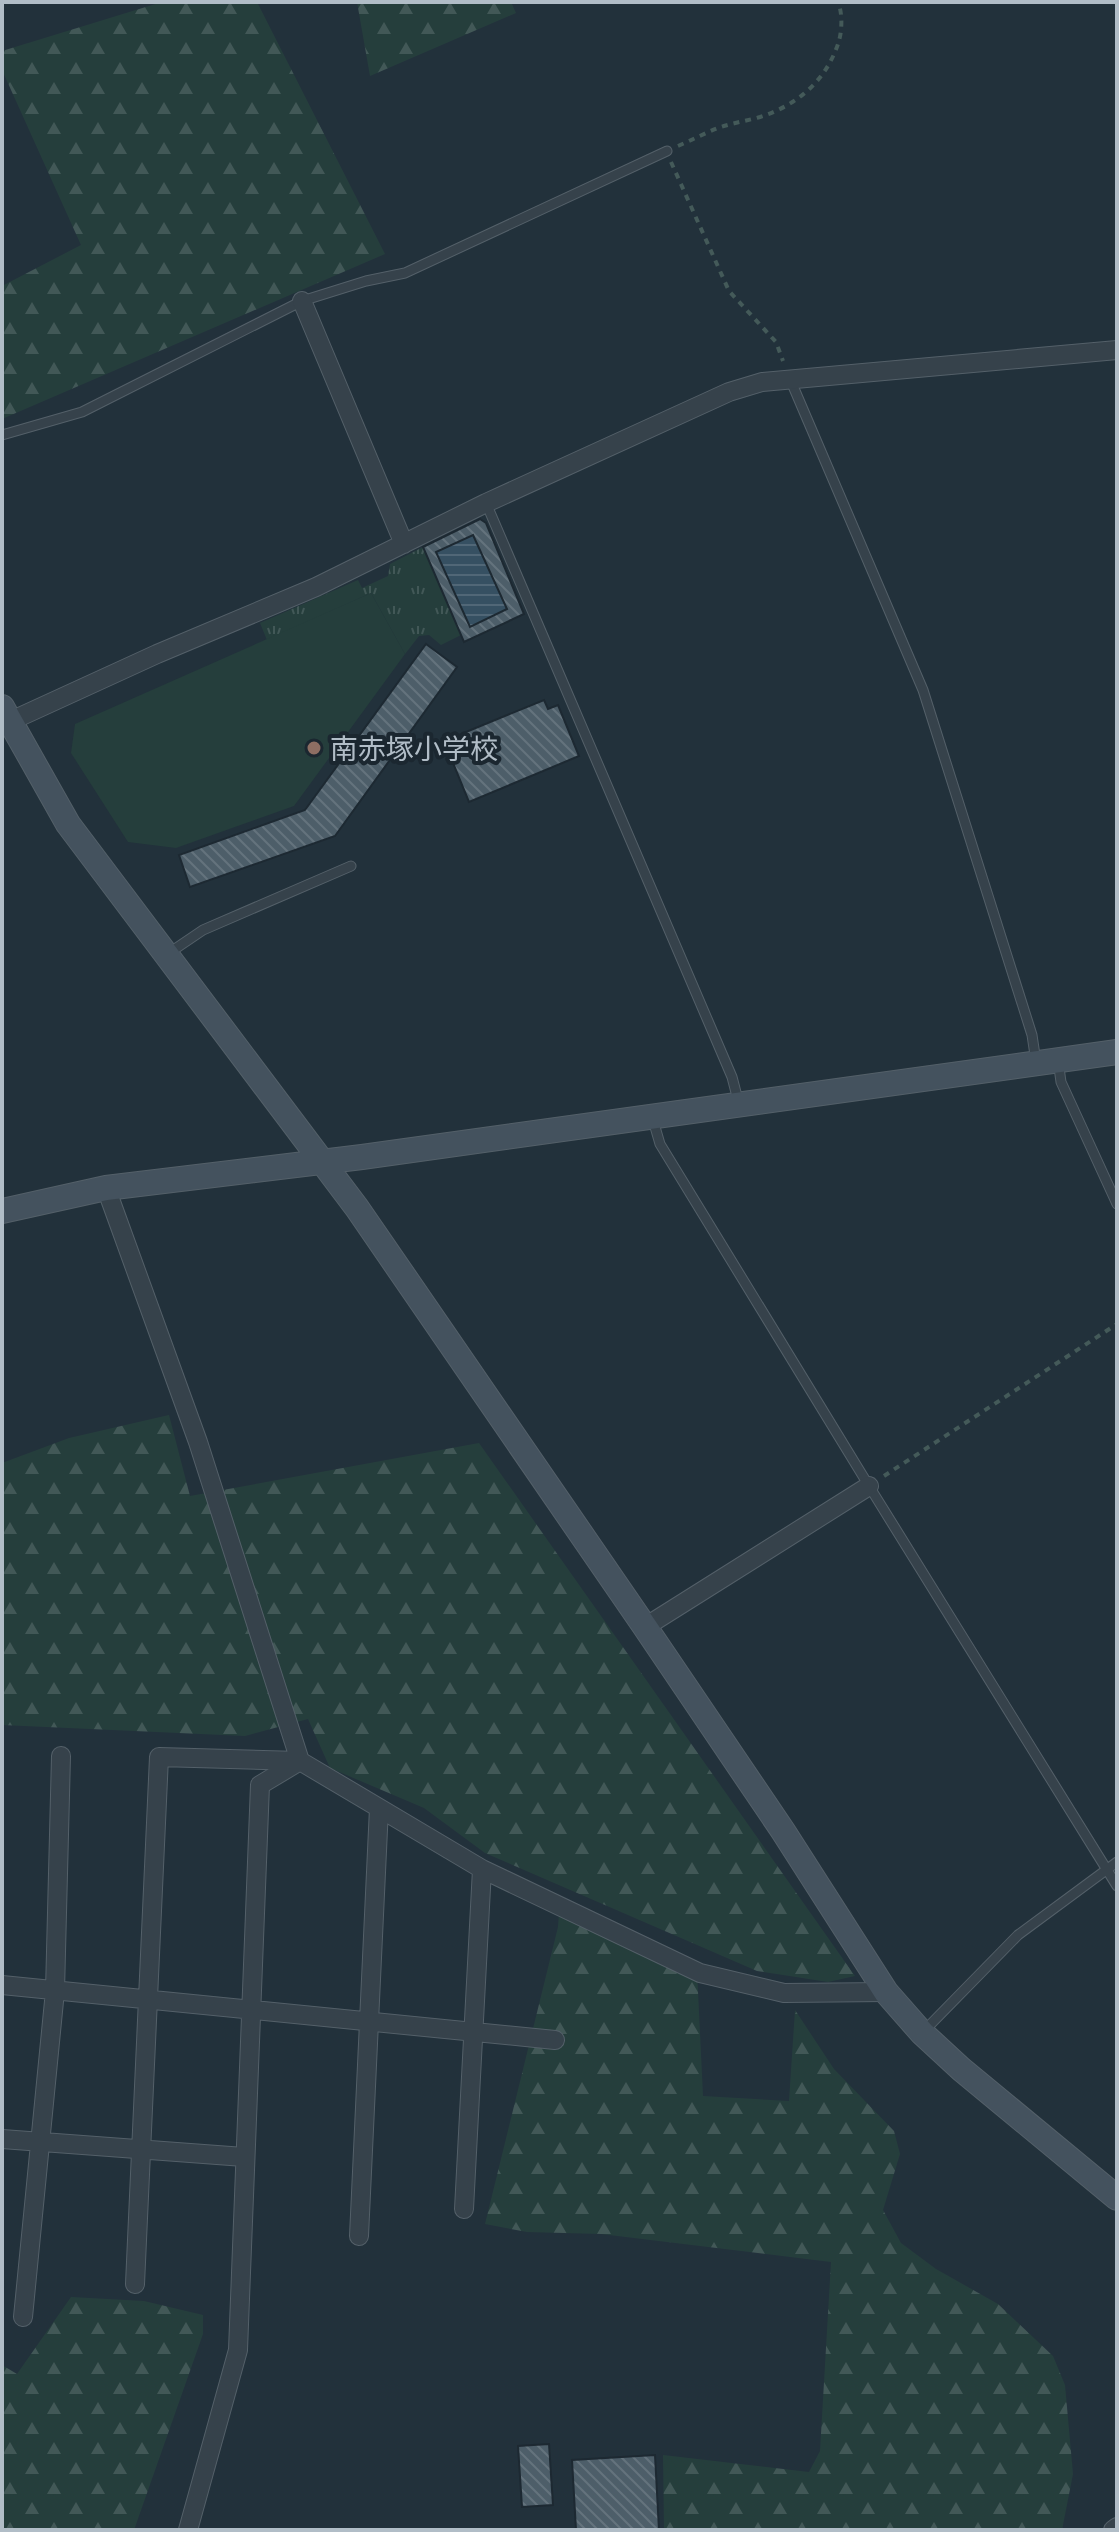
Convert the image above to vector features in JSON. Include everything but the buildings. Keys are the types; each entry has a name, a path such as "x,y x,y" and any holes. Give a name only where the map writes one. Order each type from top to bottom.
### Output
{"street":[{"path":"302,301 404,544"},
{"path":"1117,350 762,382 729,392 486,503 316,587 4,718 68,824 357,1208 783,1831 886,1992 922,2033 961,2069 1117,2198"},
{"path":"2,1211 106,1188 1117,1052"},
{"path":"106,1188 198,1442 300,1761"},
{"path":"645,1627 869,1486"},
{"path":"23,2317 55,1991 61,1756"},
{"path":"135,2284 159,1757 300,1761 482,1869 700,1973 784,1993 886,1992"},
{"path":"188,2530 238,2350 260,1785 300,1761"},
{"path":"359,2236 379,1808"},
{"path":"464,2209 482,1869"},
{"path":"2,1985 555,2040"},
{"path":"2,2139 244,2157"}],"lane":[{"path":"2,435 82,412 302,301 366,281 405,273 667,151"},
{"path":"790,379 923,690 1032,1035 1061,1082 1117,1204"},
{"path":"486,503 732,1077 739,1104"},
{"path":"166,955 203,930 351,866"},
{"path":"652,1115 660,1144 1117,1886"},
{"path":"922,2033 1018,1935 1117,1862"}],"path":[{"path":"790,379 776,342 729,291 667,151 720,127 790,104 813,87 832,62 841,37 838,2"},
{"path":"869,1486 1117,1324"}],"green space":[{"path":"162,2 257,2 385,254 2,419 2,286 81,245 2,70 2,51"},
{"path":"357,2 511,2 516,13 370,76"},
{"path":"423,547 461,635 441,645 429,635 419,636 405,654 371,593 267,640 260,623 358,580 362,588 388,576 390,564"},
{"path":"371,593 405,654 294,806 176,848 128,842 71,753 75,724"},
{"path":"169,1415 190,1496 479,1443 855,1976 828,1982 757,1971 485,1853 424,1808 330,1768 308,1719 245,1736 2,1725 2,1463 69,1438"},
{"path":"559,1913 697,1970 703,2096 789,2101 795,2010 834,2069 894,2131 900,2154 883,2210 901,2243 936,2269 998,2304 1053,2356 1065,2385 1073,2474 1062,2530 664,2530 663,2455 809,2472 820,2451 831,2262 601,2234 527,2232 485,2224"},
{"path":"71,2297 144,2301 203,2315 203,2334 134,2530 2,2530 2,2365 17,2374"}],"water":[{"path":"473,535 507,609 470,627 436,552"}],"place":[{"name":"南赤塚小学校","path":"314,748"}]}
